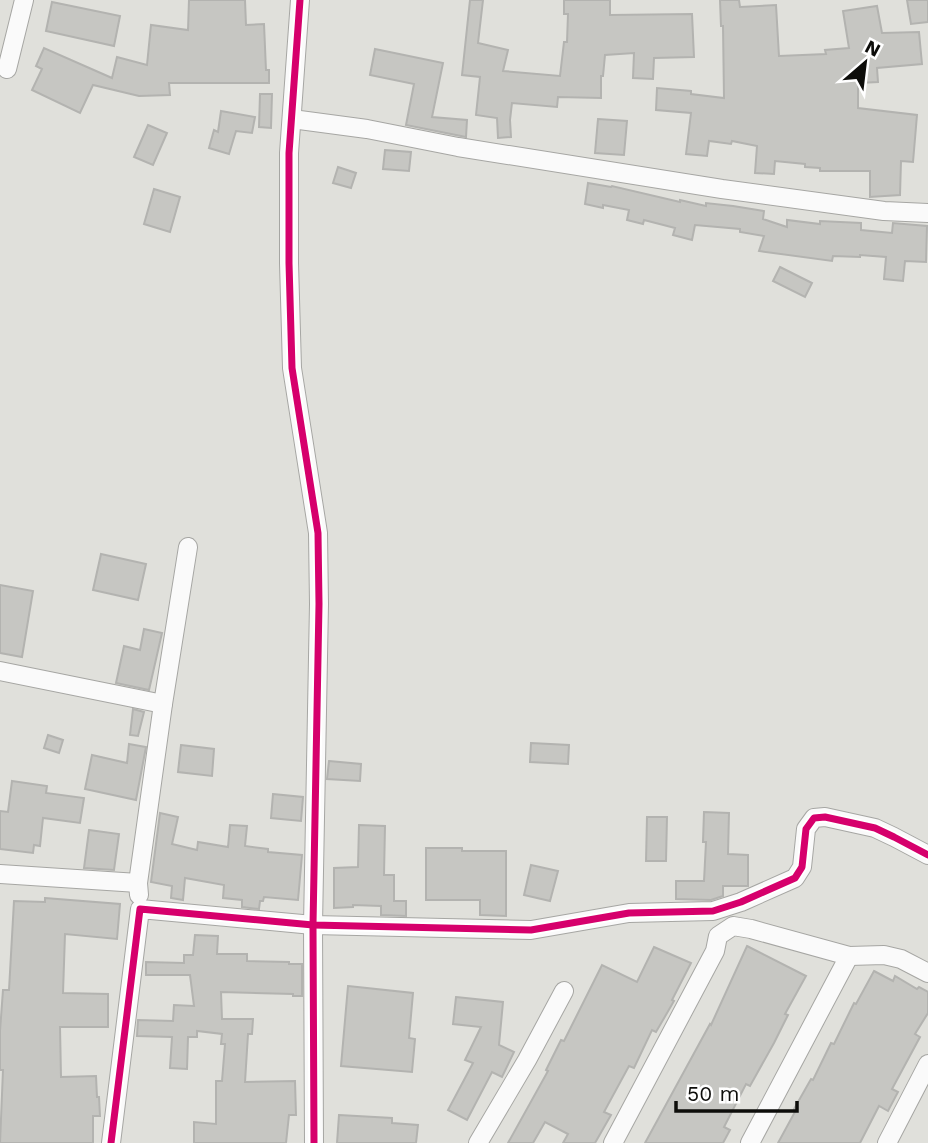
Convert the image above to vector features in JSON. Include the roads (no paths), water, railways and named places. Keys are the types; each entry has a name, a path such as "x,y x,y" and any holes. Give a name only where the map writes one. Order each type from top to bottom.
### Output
{"street":[{"path":"8,69 24,0"},
{"path":"300,0 289,153 289,249 292,368 318,533 313,925 314,1143"},
{"path":"292,119 367,129 458,147 722,189 884,211 928,213"},
{"path":"111,1143 140,909 138,883 188,547"},
{"path":"0,671 163,704"},
{"path":"140,909 313,925 531,930 629,914 713,911 741,902 795,878 802,867 806,828 814,818 825,817 875,828 928,855"},
{"path":"0,874 138,883"},
{"path":"613,1143 715,950 718,936 733,926 849,956 884,955 901,959 928,973"},
{"path":"750,1143 849,956"},
{"path":"478,1143 564,991"},
{"path":"887,1143 928,1064"}]}
